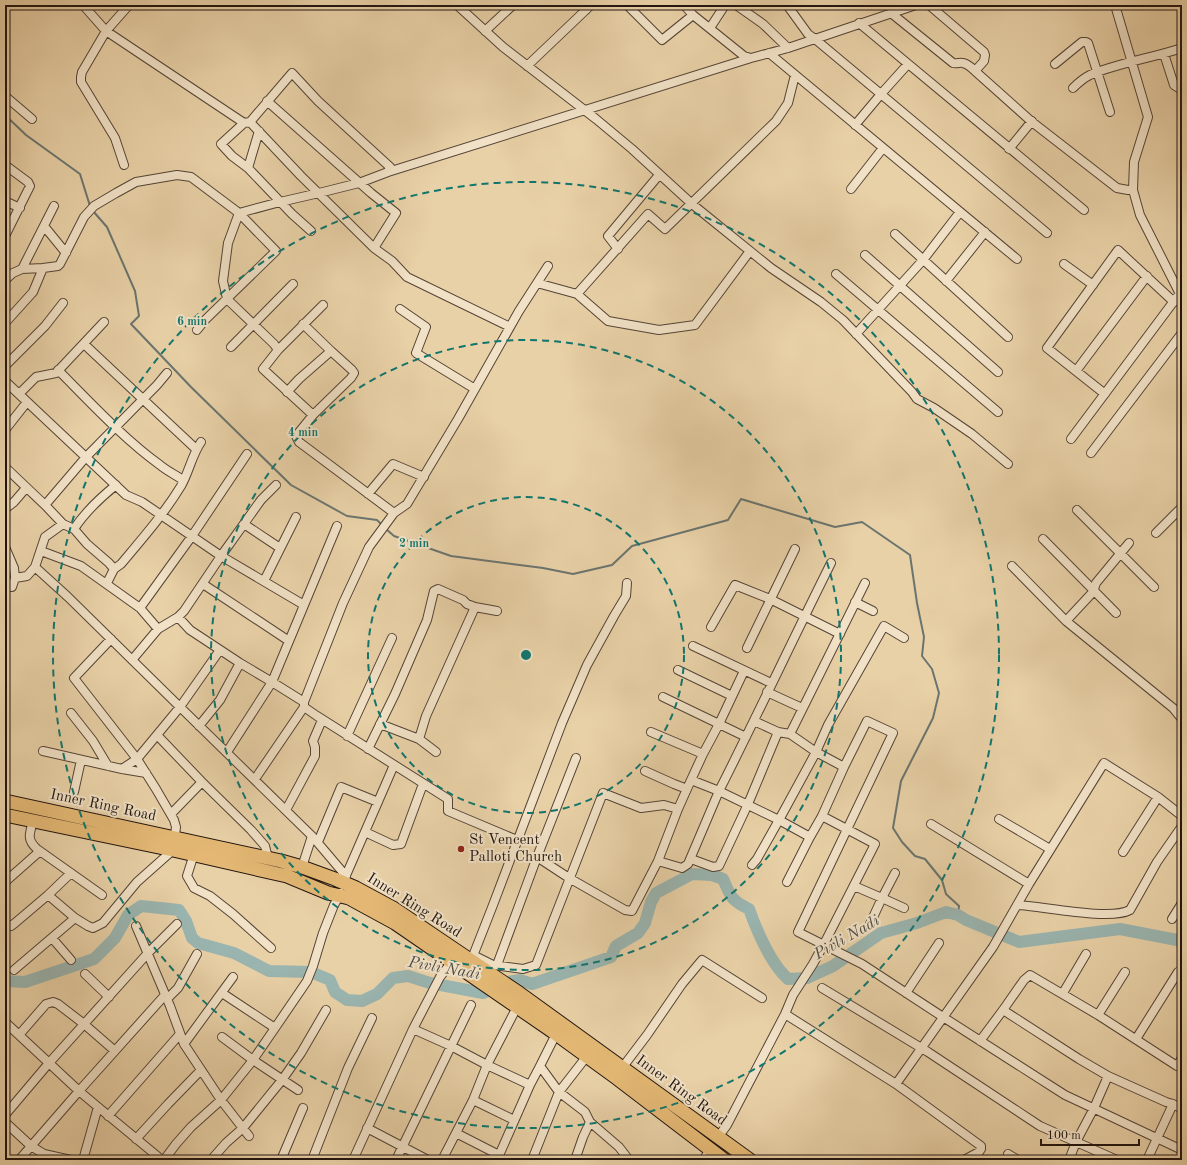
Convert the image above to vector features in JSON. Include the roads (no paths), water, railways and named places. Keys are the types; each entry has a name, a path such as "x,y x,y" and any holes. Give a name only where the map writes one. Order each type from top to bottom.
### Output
{"highway":[{"name":"Inner Ring Road","path":"5,801 174,844 194,854 287,876 328,893 349,898 455,957 490,974 519,993 750,1160"},
{"name":"Inner Ring Road","path":"5,815 33,821 268,858 345,879 356,888 393,908 455,957 472,958 490,974 505,998 618,1078 707,1155 724,1160"}],"street":[{"path":"83,5 106,31 259,131 374,248 392,261 407,277 510,327"},
{"path":"124,164 115,138 81,82 81,77 82,72 106,31 129,5"},
{"path":"456,5 527,66 585,110 692,204 771,268 821,302 843,320 917,399 934,408 972,434 1008,464"},
{"path":"485,31 513,5"},
{"path":"627,5 662,40 693,15"},
{"path":"710,28 726,5"},
{"path":"736,5 763,24 788,48"},
{"path":"787,5 808,34 1047,233"},
{"path":"239,213 359,182 751,58 788,48 916,5"},
{"path":"929,5 984,52 984,61 975,71"},
{"path":"1071,439 1174,302 1181,296 1127,190 1148,117 1115,5"},
{"path":"686,6 693,15 744,56 751,58"},
{"path":"527,66 585,7"},
{"path":"891,13 953,63 965,64 975,71 1032,121 1117,188 1127,190"},
{"path":"859,23 1084,210"},
{"path":"1055,64 1084,41 1088,43 1110,112"},
{"path":"1072,88 1082,80 1098,73 1182,48"},
{"path":"769,53 1017,260"},
{"path":"1164,54 1174,85 1182,90"},
{"path":"855,125 908,64"},
{"path":"311,231 280,202 248,168 232,156 221,144 247,122 292,73 318,101 390,166 388,172"},
{"path":"577,294 648,214 665,229 776,121 788,103 795,75"},
{"path":"5,96 32,120"},
{"path":"267,101 396,213 374,248"},
{"path":"1009,148 1032,121"},
{"path":"248,168 259,131"},
{"path":"851,189 883,148"},
{"path":"5,165 30,184 20,208 5,236"},
{"path":"5,280 13,273 22,270 58,266 84,217 94,206 116,193 136,182 177,175 191,177 239,213 276,251 205,320 197,330"},
{"path":"618,248 608,236 659,175"},
{"path":"5,201 20,208"},
{"path":"22,270 54,206"},
{"path":"856,334 923,260 960,212"},
{"path":"239,213 228,243 223,281 227,299 274,344 278,350"},
{"path":"44,226 66,253"},
{"path":"946,281 984,232"},
{"path":"894,234 1008,337"},
{"path":"1105,394 1047,348 1118,250 1174,302"},
{"path":"537,282 577,294 608,321 659,330 695,324 750,251"},
{"path":"865,256 998,372"},
{"path":"1064,264 1093,285"},
{"path":"255,780 304,704 340,610 369,547 394,513 407,504 510,327 548,266"},
{"path":"5,323 33,292 43,268"},
{"path":"836,274 998,412"},
{"path":"1076,371 1147,276"},
{"path":"231,347 293,284"},
{"path":"5,366 45,326 63,303"},
{"path":"313,415 263,369 278,350 323,305"},
{"path":"400,309 426,327 416,353 475,389"},
{"path":"19,394 36,377 56,373 104,322"},
{"path":"303,324 354,373 351,378 313,415 296,436 299,442 394,513"},
{"path":"1091,453 1182,333"},
{"path":"84,344 196,449"},
{"path":"287,392 331,351"},
{"path":"58,370 139,449 161,466 184,480"},
{"path":"45,505 86,457 167,373"},
{"path":"5,381 126,495 142,502 221,556 304,605"},
{"path":"5,430 27,402"},
{"path":"107,583 114,569 121,564 161,515 182,485 196,449 201,442"},
{"path":"140,608 192,536 247,454"},
{"path":"368,494 393,464 424,476"},
{"path":"5,468 63,524 74,529 87,544 114,569"},
{"path":"74,529 80,519 97,501 116,485"},
{"path":"132,660 158,629 178,617 184,611 261,500 276,485"},
{"path":"5,509 14,502 26,488"},
{"path":"1156,533 1182,507"},
{"path":"1077,510 1154,587"},
{"path":"1176,513 1182,520"},
{"path":"264,581 296,517"},
{"path":"15,578 27,576 35,567 45,537 63,524"},
{"path":"244,524 280,548"},
{"path":"227,752 272,682 337,526"},
{"path":"1043,539 1116,613"},
{"path":"1066,621 1094,590 1096,583 1129,543"},
{"path":"5,547 14,568 15,578 12,587 5,586"},
{"path":"747,648 795,549"},
{"path":"41,551 81,566 107,583 140,608 158,629"},
{"path":"658,861 682,868 688,864 691,859 719,791 831,563"},
{"path":"1012,566 1066,621 1173,708 1182,719"},
{"path":"35,567 68,597 315,839 345,879"},
{"path":"472,958 562,723 587,665 626,596 627,583"},
{"path":"790,734 865,583"},
{"path":"202,584 289,641"},
{"path":"711,627 735,585 805,616 840,634"},
{"path":"368,749 395,694 428,620 434,592 438,589 475,607 497,611"},
{"path":"855,602 873,611"},
{"path":"419,739 426,716 475,607"},
{"path":"178,617 190,630 272,682 304,704 322,720 448,799 448,811 517,840"},
{"path":"752,865 757,859 779,820 816,752 828,726 884,626 904,638"},
{"path":"347,736 392,638"},
{"path":"48,894 75,918 93,928 103,923 138,882 174,844 176,827 174,820 146,772 74,678 111,639"},
{"path":"693,646 771,683"},
{"path":"122,769 137,759 157,735 180,707 220,650"},
{"path":"199,726 220,700 240,663"},
{"path":"678,670 732,696"},
{"path":"537,857 625,910 632,911 658,861 687,788 744,670"},
{"path":"767,692 802,708"},
{"path":"663,697 746,737"},
{"path":"71,713 93,741 108,766"},
{"path":"286,810 315,756 313,741 322,720"},
{"path":"754,721 778,732 790,734 816,752 844,767"},
{"path":"787,882 822,816 867,721 893,733 798,932 862,964 1065,1095 1182,1150"},
{"path":"380,724 419,739 436,752"},
{"path":"651,732 703,754"},
{"path":"691,859 713,867 719,866 748,804 778,732"},
{"path":"157,735 251,830 265,846 268,858"},
{"path":"43,751 122,769 146,772"},
{"path":"490,974 576,758"},
{"path":"74,792 81,760"},
{"path":"896,1084 993,947 1016,905 1104,763 1158,797 1182,816"},
{"path":"5,1022 79,1091 163,1160 191,1128 222,1100 253,1060 307,981 334,905 340,896 345,879 394,766"},
{"path":"645,770 674,784 687,788"},
{"path":"691,780 748,804 810,837"},
{"path":"171,814 202,782"},
{"path":"365,832 393,844 400,844 423,784"},
{"path":"302,867 341,787 378,802"},
{"path":"490,974 523,969 536,965 603,793 641,808 664,805 678,809"},
{"path":"1123,852 1158,797"},
{"path":"718,1137 727,1125 786,1014 793,995 824,944 875,844 822,816"},
{"path":"999,819 1050,849"},
{"path":"33,821 29,837 30,843 102,895"},
{"path":"931,824 1029,884"},
{"path":"1016,905 1100,915 1125,913 1130,910 1157,862 1182,826"},
{"path":"5,882 40,851"},
{"path":"194,854 187,876 194,888 210,896 233,914 271,948"},
{"path":"5,923 6,925 11,926 15,923 71,873"},
{"path":"869,926 895,873"},
{"path":"854,886 904,908"},
{"path":"1172,919 1182,903"},
{"path":"14,970 75,918"},
{"path":"5,1115 84,1024 148,953 177,924"},
{"path":"136,926 184,1044 222,1100 249,1136"},
{"path":"52,938 71,960"},
{"path":"906,993 939,943"},
{"path":"18,1160 115,1051 166,997 178,988 197,954"},
{"path":"1063,994 1086,954"},
{"path":"353,1160 413,1029 440,977 455,957"},
{"path":"622,1068 682,984 702,960 762,998"},
{"path":"1098,1015 1125,972"},
{"path":"1136,1039 1178,972"},
{"path":"85,974 109,997"},
{"path":"980,1041 1024,980 1030,975 1098,1015 1179,1068 1182,1058"},
{"path":"184,1044 233,977"},
{"path":"822,988 1040,1126 1117,1160"},
{"path":"222,993 275,1028"},
{"path":"19,1035 46,1004 53,1002 58,1004 84,1024 115,1051"},
{"path":"396,1160 471,1005"},
{"path":"442,1160 473,1100 487,1065 517,1007"},
{"path":"211,1160 226,1143 243,1128 282,1080 301,1053 326,1010"},
{"path":"1003,1010 1108,1076 1182,1109"},
{"path":"786,1014 896,1084 981,1146 979,1152 964,1160"},
{"path":"312,1160 348,1068 372,1018"},
{"path":"413,1029 451,1046 530,1086"},
{"path":"108,1116 180,1034"},
{"path":"456,1133 498,1157 530,1086 556,1034"},
{"path":"222,1037 298,1090"},
{"path":"532,1160 559,1092 587,1056"},
{"path":"540,1066 559,1092 585,1112 590,1122 619,1147 629,1160"},
{"path":"136,1139 201,1070"},
{"path":"1069,1160 1076,1142 1094,1108 1108,1076"},
{"path":"473,1100 514,1120"},
{"path":"1147,1160 1173,1104"},
{"path":"84,1160 98,1107"},
{"path":"280,1160 303,1108"},
{"path":"5,1122 31,1146 44,1154 71,1160"},
{"path":"575,1160 590,1122"},
{"path":"367,1128 428,1160"},
{"path":"618,1160 622,1151"},
{"path":"1008,1154 1018,1160"}],"waterway":[{"path":"5,115 26,135 80,174 90,206"},
{"path":"93,211 107,227 135,291 139,316 131,324 191,387 291,485 347,516 377,520 383,526"},
{"path":"386,529 394,536 451,556 543,568 573,574 612,565 632,546 728,520 741,499 835,527 862,522 910,555 924,637 922,656 932,669 939,693 933,718 901,781 893,828 902,842 915,856 925,859 942,880 946,894 959,906 958,915"},
{"name":"Pivli Nadi","path":"5,981 25,982 94,959 115,938 128,915 141,906 179,910 186,921 192,938 198,943 234,953 269,971 311,972 330,980 335,992 347,1000 362,1001 377,994 393,978 408,976 430,983 483,993 507,982 520,980 532,984 611,957 616,946 638,933 645,923 651,902 656,893 692,874 712,875 723,879 732,897 738,903 749,909 760,937 770,956 788,979 807,978 833,966 881,933 917,923 946,912 958,915 966,920 1019,942 1120,929 1182,941"}],"place":[{"name":"St Vencent Palloti Church","path":"461,849"}]}
